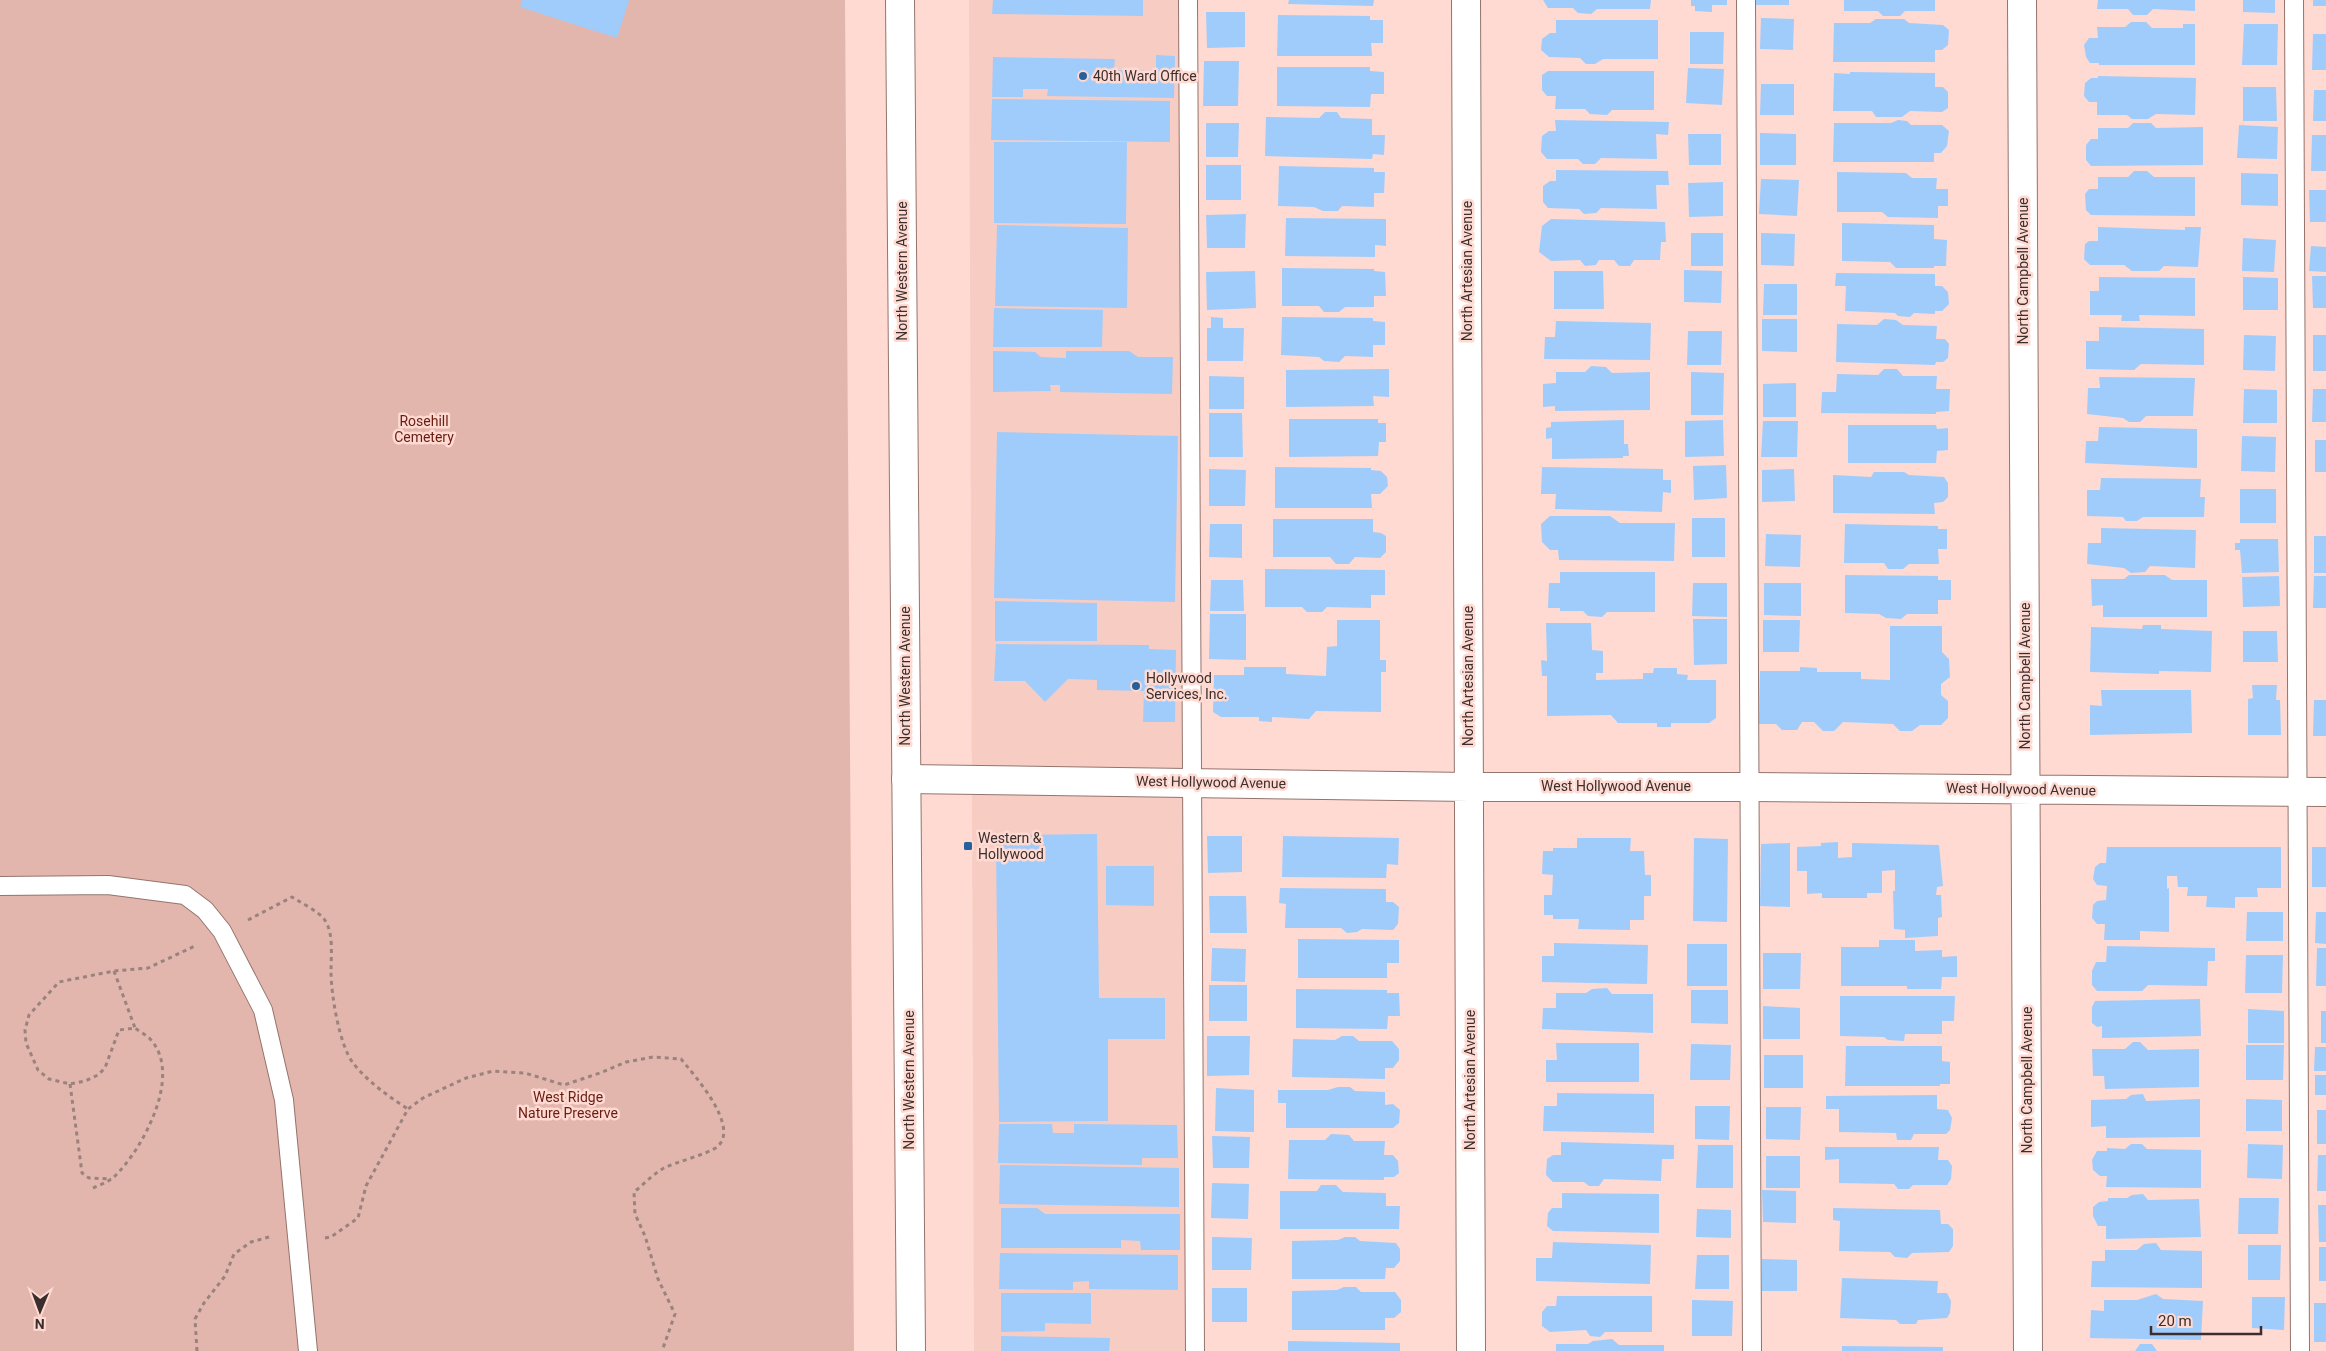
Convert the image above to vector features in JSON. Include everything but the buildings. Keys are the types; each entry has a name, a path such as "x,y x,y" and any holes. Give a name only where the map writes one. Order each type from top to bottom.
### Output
{"street":[{"name":"North Western Avenue","path":"900,0 911,1351"},
{"name":"North Artesian Avenue","path":"1466,0 1471,1351"},
{"name":"North Campbell Avenue","path":"2022,0 2028,1351"},
{"name":"West Hollywood Avenue","path":"906,779 1192,781 1469,787 1750,787 2326,792"}],"lane":[{"path":"1188,0 1195,1351"},
{"path":"1746,0 1752,1351"},
{"path":"2294,0 2300,1351"},
{"path":"0,886 108,886 185,895 205,910 222,931 264,1010 284,1100 308,1351"}],"path":[{"path":"135,1028 119,1030 110,1059 98,1075 85,1081 70,1084 49,1079 38,1070 26,1043 25,1030 29,1015 59,982 114,971 148,968 222,931 237,926 292,897 324,918 332,944 331,972 334,1008 352,1062 385,1095 408,1109"},
{"path":"93,1188 112,1179 139,1146 160,1100 162,1069 157,1052 151,1040 135,1028 114,971"},
{"path":"197,1351 195,1319 204,1303 225,1276 234,1254 251,1242 271,1236 298,1240 331,1237 358,1218 366,1186 408,1109 423,1098 466,1078 493,1071 525,1073 564,1085 626,1062 653,1056 681,1059 711,1097 722,1120 724,1137 717,1147 662,1169 634,1192 635,1214 645,1236 658,1279 675,1314 662,1351"},
{"path":"70,1084 82,1174 89,1178 112,1179"}],"shaded area":[{"path":"969,0 1182,0 1189,1351 974,1351"}],"green space":[{"name":"Rosehill Cemetery","path":"0,0 845,0 854,1351 0,1351"}],"place":[{"name":"40th Ward Office","path":"1083,76"},
{"name":"Hollywood Services, Inc.","path":"1136,686"},
{"name":"Western & Hollywood","path":"968,846"}],"park label":[{"name":"West Ridge Nature Preserve","path":"568,1106"}]}
